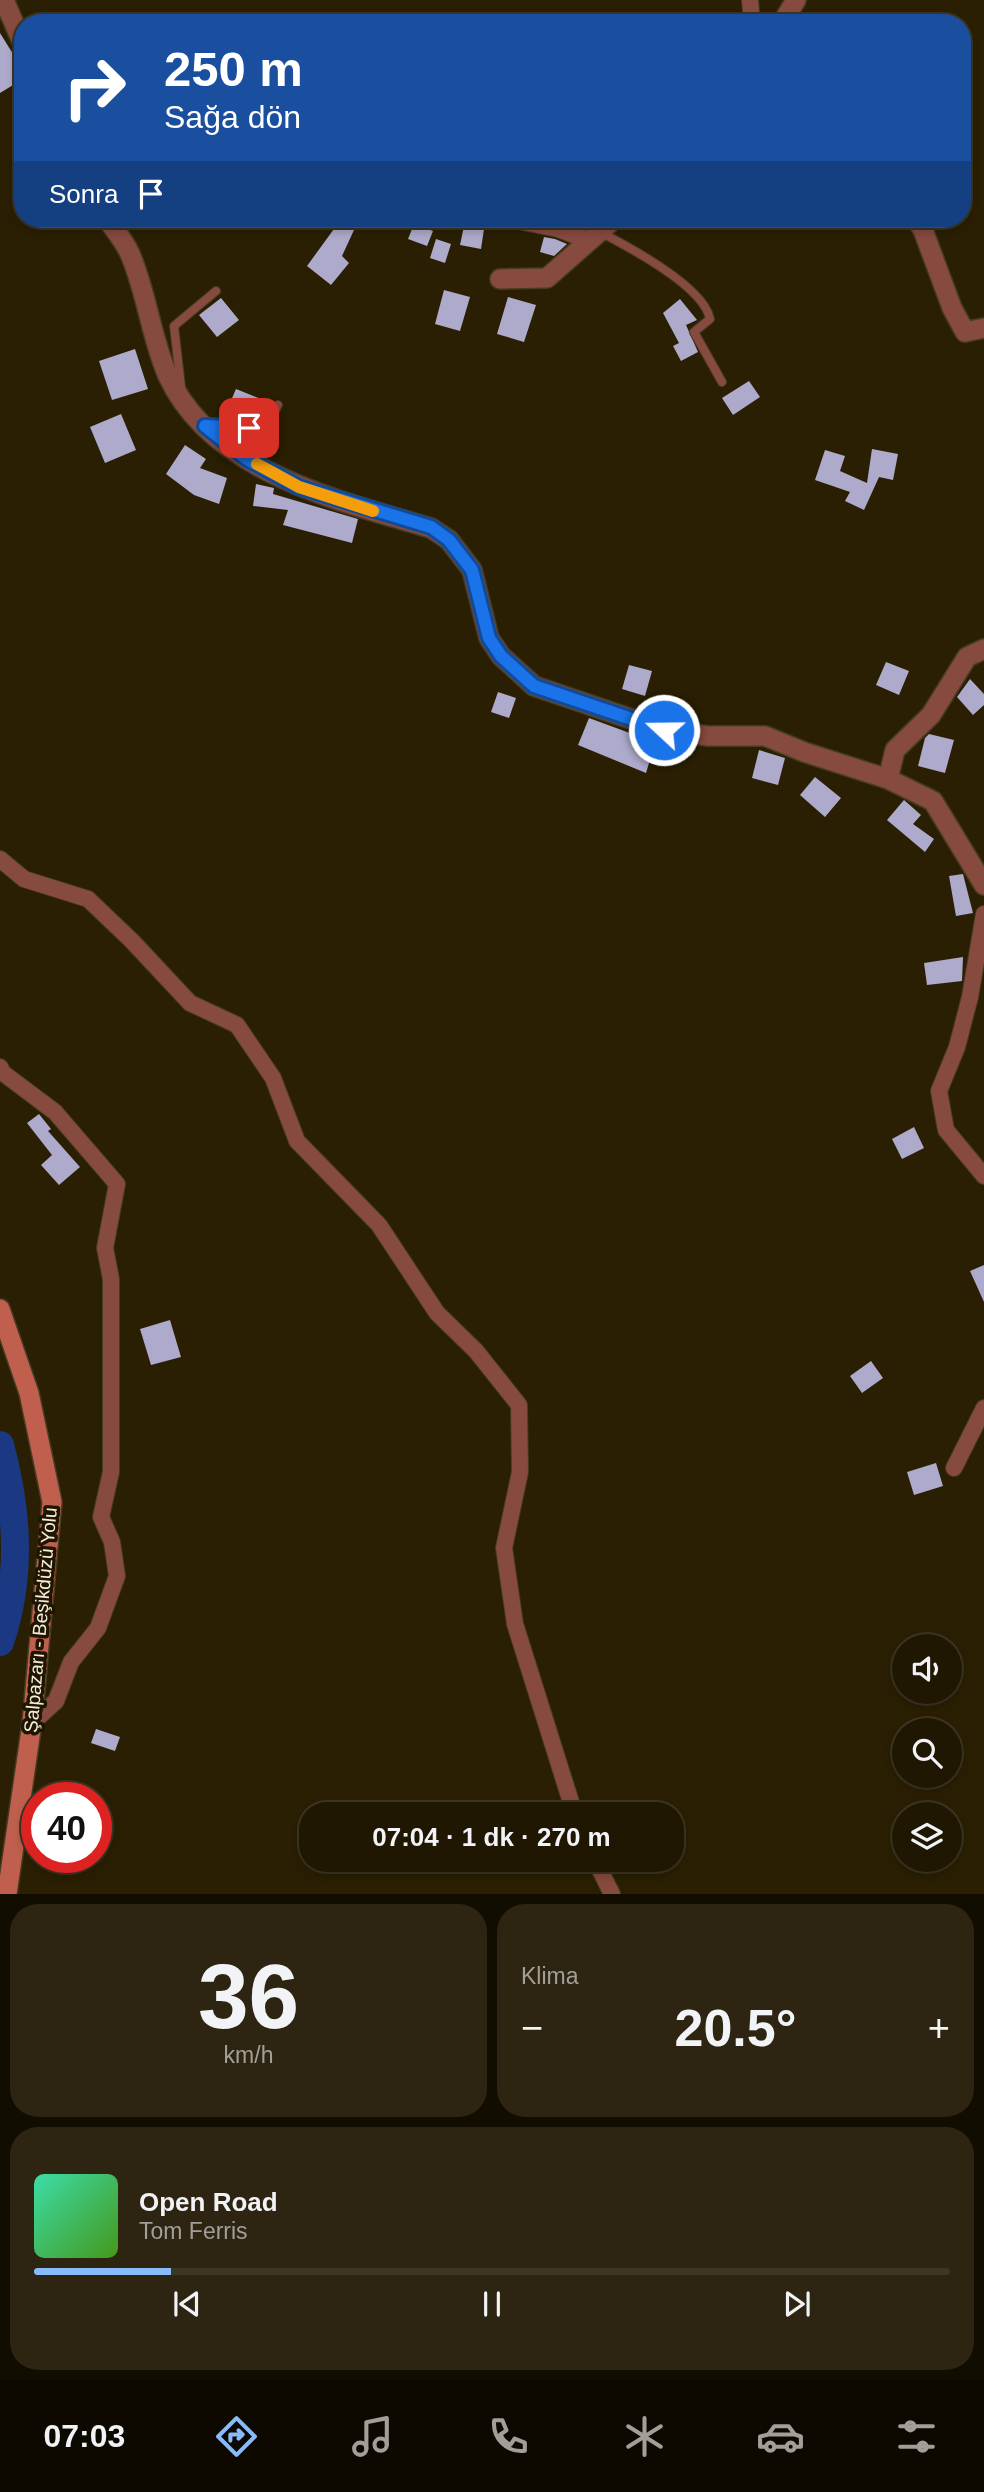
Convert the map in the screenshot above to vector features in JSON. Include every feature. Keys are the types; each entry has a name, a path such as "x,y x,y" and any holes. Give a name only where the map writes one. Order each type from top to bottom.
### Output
{"main road":[{"name":"Şalpazarı - Beşikdüzü Yolu","path":"0,1309 29,1393 52,1502 32,1723 7,1894"}],"street":[{"path":"4,0 14,23"},
{"path":"113,228 130,252 168,375 191,415 247,459 299,487 431,527 449,540 472,570 489,638 501,656 534,686 664,730 708,736 765,736 804,752 888,779 933,801 984,885"},
{"path":"553,228 601,230"},
{"path":"922,228 952,308 965,331 984,328"},
{"path":"500,279 547,278 601,230"},
{"path":"888,779 895,750 931,715 967,657 984,649"},
{"path":"0,859 24,879 88,899 132,940 190,1003 237,1025 273,1078 297,1141 379,1225 437,1313 475,1351 519,1405 520,1472 503,1548 515,1625 571,1802"},
{"path":"984,914 970,997 957,1047 939,1091 946,1130 984,1176"},
{"path":"0,1068 55,1112 117,1184 105,1248 111,1279 111,1472 101,1517 112,1542 117,1576 98,1628 71,1662 56,1701 32,1723"},
{"path":"954,1468 984,1408"},
{"path":"601,1872 612,1894"}],"lane":[{"path":"601,230 646,255 707,306 710,319 694,332 722,382"},
{"path":"182,399 174,326 216,291"},
{"path":"205,426 266,429 278,405"}],"building":[{"path":"0,33 14,56 14,84 0,93"},
{"path":"335,228 354,230 342,256 349,263 331,285 307,266"},
{"path":"412,228 433,231 427,246 408,239"},
{"path":"464,228 484,229 481,249 460,245"},
{"path":"544,237 567,244 554,256 540,252"},
{"path":"436,239 451,244 445,263 430,258"},
{"path":"444,290 470,297 460,331 435,324"},
{"path":"508,297 536,305 524,342 497,334"},
{"path":"221,298 239,320 217,337 199,315"},
{"path":"680,299 697,320 686,325 698,352 681,361 673,346 679,343 663,313"},
{"path":"135,349 148,389 112,400 99,361"},
{"path":"749,381 760,397 733,415 722,398"},
{"path":"236,389 261,399 252,422 226,412"},
{"path":"121,414 136,450 105,463 90,427"},
{"path":"185,445 206,459 200,468 227,478 219,504 194,495 166,474"},
{"path":"872,449 898,454 893,480 879,477 864,510 845,501 850,492 815,480 825,450 845,456 840,471 867,483"},
{"path":"256,484 274,488 273,494 358,519 352,543 283,525 288,510 253,506"},
{"path":"886,662 909,671 899,695 876,685"},
{"path":"629,665 652,671 645,696 622,689"},
{"path":"970,679 984,694 984,705 973,715 957,697"},
{"path":"498,692 516,698 509,718 491,712"},
{"path":"589,718 646,739 643,747 653,750 646,773 578,745"},
{"path":"929,734 954,740 945,773 918,766 925,738"},
{"path":"759,750 785,758 778,785 752,778"},
{"path":"815,777 841,798 825,817 800,795"},
{"path":"904,800 921,815 913,824 934,839 925,852 887,820"},
{"path":"963,874 973,913 956,916 949,876"},
{"path":"963,957 962,981 927,985 924,963"},
{"path":"39,1114 51,1129 48,1131 80,1167 59,1185 41,1165 52,1155 27,1123"},
{"path":"914,1127 924,1148 902,1159 892,1139"},
{"path":"984,1265 984,1302 970,1271"},
{"path":"170,1320 181,1357 151,1365 140,1329"},
{"path":"871,1361 883,1378 862,1393 850,1376"},
{"path":"936,1463 943,1486 914,1495 907,1472"},
{"path":"96,1729 120,1737 115,1751 91,1743"}],"waterway":[{"path":"0,1445 11,1495 15,1544 12,1593 0,1642"}],"slow traffic":[{"path":"257,464 299,487 373,511"}],"route":[{"path":"249,428 205,426 247,459 299,487 431,527 449,540 472,570 489,638 501,656 534,686 664,730"}]}
